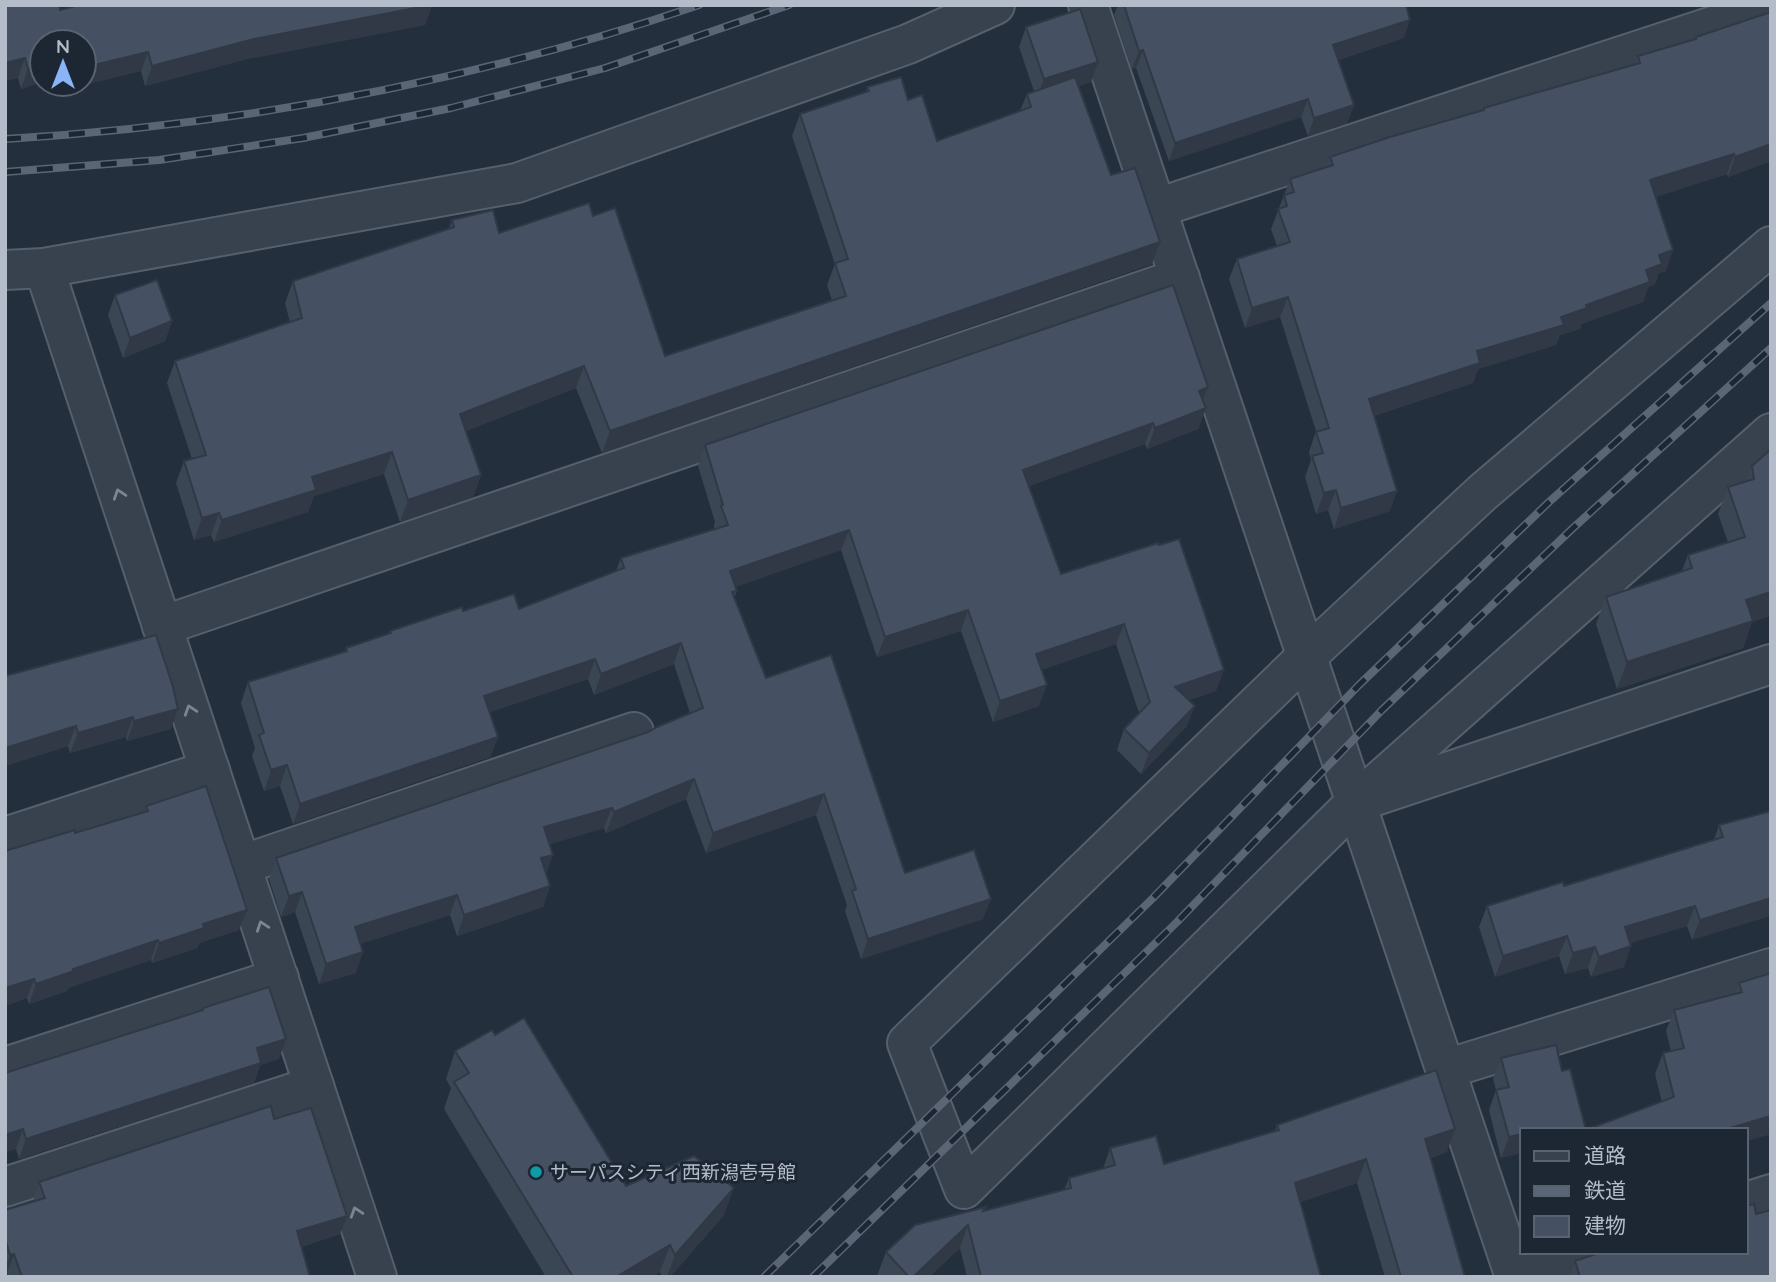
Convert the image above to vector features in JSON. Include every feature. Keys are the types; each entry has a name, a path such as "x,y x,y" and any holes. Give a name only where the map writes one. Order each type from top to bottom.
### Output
{"street":[{"path":"5,270 44,268 517,183 908,44 995,5"},
{"path":"1088,5 1515,1276 1582,1254"},
{"path":"1157,208 1771,7"},
{"path":"1771,246 1482,493 1307,656 907,1043 964,1189 1356,802 1771,433"},
{"path":"44,268 279,978 374,1276"},
{"path":"162,625 1180,278"},
{"path":"1356,802 1771,664"},
{"path":"241,864 634,732"},
{"path":"5,836 210,770"},
{"path":"1446,1069 1771,968"},
{"path":"5,1067 279,978"},
{"path":"5,1187 314,1086"},
{"path":"1748,1201 1771,1194"}],"building":[{"path":"5,5 59,5 60,10 79,5 431,5 254,39 152,66 148,52 98,64 98,28 28,28 28,69 25,58 5,63"},
{"path":"1124,5 1406,5 1410,20 1333,45 1354,105 1314,118 1308,99 1175,143 1143,50 1139,51"},
{"path":"1080,9 1098,62 1044,79 1026,27"},
{"path":"1771,12 1771,144 1735,157 1734,154 1650,180 1673,250 1659,255 1662,264 1646,270 1650,282 1561,317 1564,325 1477,351 1480,363 1369,399 1397,491 1341,508 1336,490 1324,493 1312,456 1323,453 1316,432 1329,428 1288,297 1252,308 1237,259 1290,242 1278,209 1287,206 1284,195 1294,192 1290,179 1333,165 1330,157 1484,108 1640,63 1638,56"},
{"path":"901,77 908,100 922,95 937,141 1031,107 1027,94 1075,77 1111,175 1135,168 1160,242 610,431 584,366 460,414 481,475 408,500 392,452 312,477 316,490 222,520 219,513 202,518 184,461 206,455 175,361 302,318 293,281 454,227 452,220 493,210 499,233 589,203 593,216 615,208 665,356 846,296 835,263 848,259 800,114 869,91 867,87"},
{"path":"157,280 172,321 130,338 115,295"},
{"path":"1173,285 1208,387 1199,391 1206,408 1155,428 1153,423 1023,470 1061,574 1158,543 1159,545 1179,539 1224,670 1175,687 1195,706 1149,753 1124,729 1150,702 1124,624 1036,654 1047,685 1000,701 968,610 885,637 849,530 730,571 737,591 732,592 766,678 831,655 905,873 974,850 991,899 868,939 852,891 856,889 824,794 713,833 694,779 614,812 612,808 544,827 553,855 541,858 550,886 464,915 457,895 355,927 363,952 326,964 302,892 289,896 276,858 648,732 703,708 681,643 601,674 595,659 484,696 498,737 300,804 287,765 271,770 259,735 264,733 248,682 347,651 346,648 391,633 390,631 462,607 463,611 514,594 519,609 624,568 621,558 728,525 705,445"},
{"path":"1771,449 1771,592 1746,600 1753,621 1627,662 1606,597 1692,568 1688,555 1745,537 1728,487 1754,479 1752,466"},
{"path":"156,635 178,709 134,721 133,717 78,733 76,726 5,748 5,676"},
{"path":"206,786 247,910 203,924 204,928 159,943 158,940 36,984 34,979 5,988 5,851 148,811 146,806"},
{"path":"1771,811 1771,898 1700,920 1695,906 1625,927 1631,946 1599,957 1595,947 1573,953 1567,936 1503,956 1487,906 1563,882 1564,886 1723,837 1719,825"},
{"path":"1771,973 1771,1116 1730,1128 1591,1128 1674,1097 1663,1053 1684,1048 1674,1010 1742,992 1739,983"},
{"path":"269,987 286,1039 257,1048 261,1063 26,1139 23,1129 5,1135 5,1073"},
{"name":"サーパスシティ西新潟壱号館","path":"524,1018 626,1186 694,1156 734,1188 675,1255 670,1245 616,1277 573,1277 454,1082 469,1073 455,1051 492,1030 495,1035"},
{"path":"1556,1045 1562,1071 1570,1069 1585,1128 1520,1128 1520,1134 1509,1137 1496,1090 1509,1087 1501,1058"},
{"path":"1436,1070 1455,1129 1425,1139 1465,1277 1401,1277 1366,1159 1295,1183 1321,1277 981,1277 968,1225 913,1277 909,1277 886,1252 915,1225 1071,1188 1069,1178 1115,1165 1110,1148 1156,1136 1164,1164 1279,1130 1277,1125"},
{"path":"271,1106 274,1119 311,1108 347,1216 297,1231 310,1277 22,1277 14,1254 10,1255 5,1238 5,1210 45,1198 39,1182"},
{"path":"1754,1204 1756,1214 1771,1210 1771,1277 1580,1277 1575,1261 1596,1254 1748,1254 1748,1206"}],"railway":[{"path":"5,139 181,123 356,95 530,56 699,5"},
{"path":"5,172 159,160 303,138 451,108 605,68 789,5"},
{"path":"764,1277 1153,898 1359,685 1549,502 1771,303"},
{"path":"813,1277 1177,922 1382,710 1572,529 1771,348"}],"place":[{"name":"サーパスシティ西新潟壱号館","path":"536,1172"}]}
